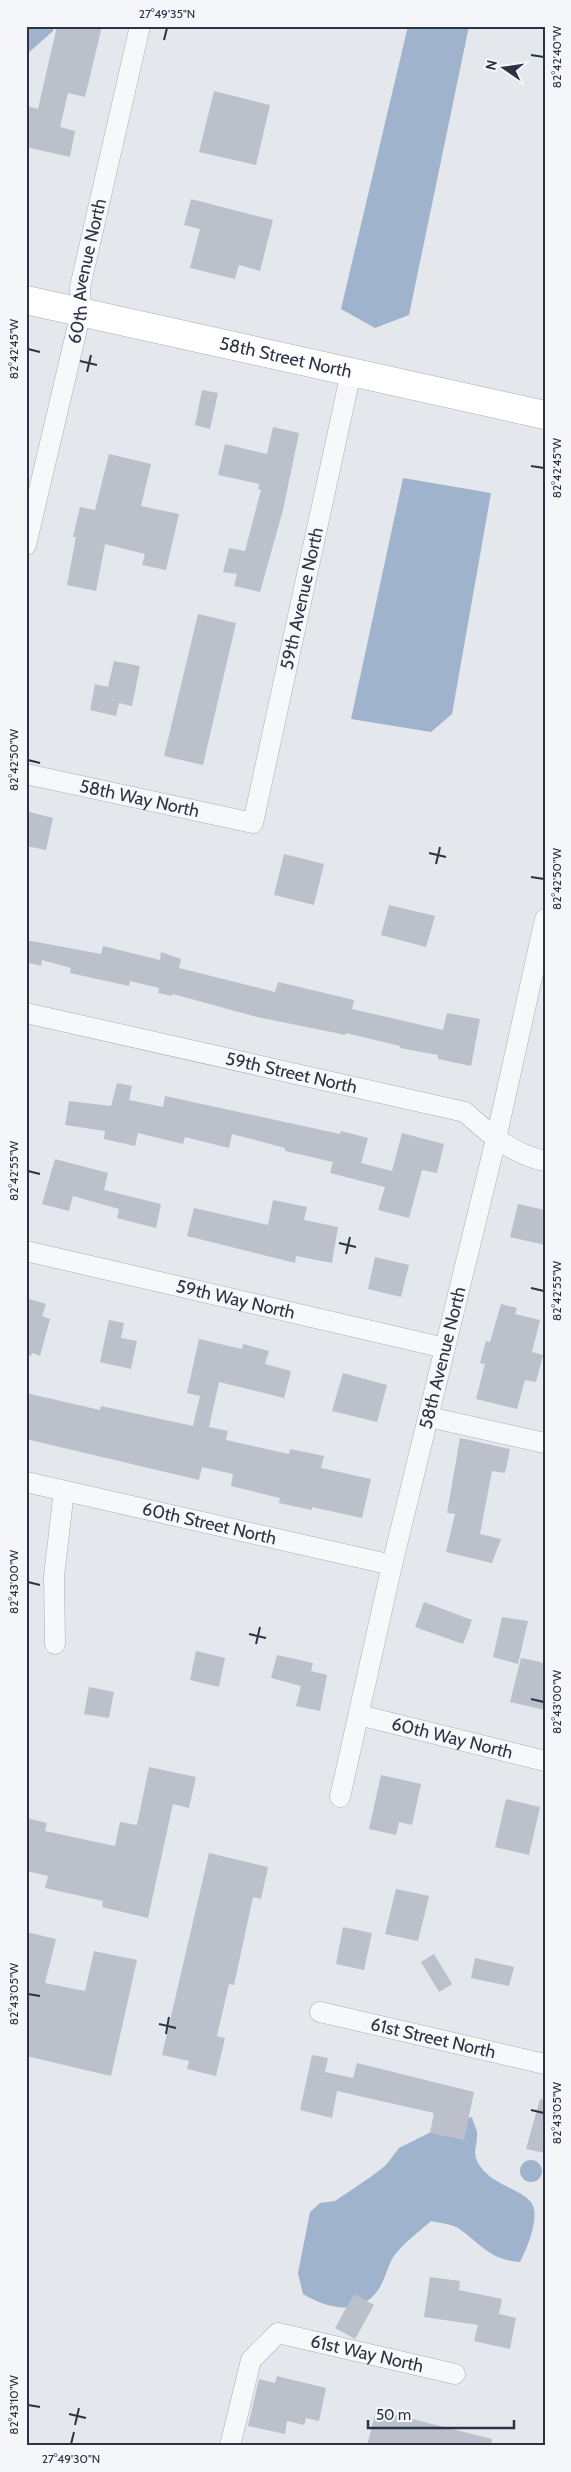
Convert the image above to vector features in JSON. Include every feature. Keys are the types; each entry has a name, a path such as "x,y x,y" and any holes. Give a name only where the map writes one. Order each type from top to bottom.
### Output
{"street":[{"name":"60th Avenue North","path":"26,545 81,312 80,287 140,26"},
{"name":"58th Street North","path":"26,300 545,415"},
{"name":"59th Avenue North","path":"253,823 351,372"},
{"name":"58th Way North","path":"26,774 253,823"},
{"name":"58th Avenue North","path":"340,1796 392,1565 496,1139 545,919"},
{"name":"59th Street North","path":"26,1012 465,1112 496,1139 526,1157 545,1161"},
{"name":"59th Way North","path":"26,1251 445,1348"},
{"path":"429,1416 545,1443"},
{"name":"60th Street North","path":"26,1482 392,1565"},
{"path":"55,1644 54,1576 64,1491"},
{"name":"60th Way North","path":"359,1715 545,1761"},
{"name":"61st Street North","path":"320,2012 545,2064"},
{"name":"61st Way North","path":"230,2446 251,2360 278,2333 455,2374"}],"water":[{"path":"26,26 54,26 53,31 26,55"},
{"path":"408,26 469,26 409,315 375,328 341,309"},
{"path":"403,478 491,493 452,714 431,732 351,719"},
{"path":"472,2117 477,2132 475,2156 479,2165 489,2176 526,2197 533,2207 534,2222 532,2231 520,2262 510,2261 493,2255 455,2227 431,2221 397,2252 378,2290 362,2304 352,2307 332,2306 303,2294 298,2273 310,2212 320,2203 335,2201 372,2176 386,2165 399,2148 439,2128"},
{"path":"531,2160 539,2163 542,2171 539,2179 531,2182 523,2179 520,2171 523,2163"}],"building":[{"path":"57,26 102,26 85,97 68,93 60,127 75,131 70,157 26,147 26,106 38,109"},
{"path":"214,91 270,105 256,165 199,152"},
{"path":"191,199 273,220 260,271 239,265 235,279 190,268 200,229 184,225"},
{"path":"202,390 218,393 210,429 195,425"},
{"path":"273,427 299,433 283,510 260,592 234,586 237,574 223,572 229,548 245,551 261,490 258,489 259,484 218,475 225,444 267,454"},
{"path":"109,454 151,464 141,506 179,514 166,570 142,565 145,554 105,544 96,591 67,585 76,537 73,537 80,507 95,510"},
{"path":"198,614 236,623 203,765 164,756"},
{"path":"114,661 140,666 132,706 119,703 116,716 90,710 95,684 108,687"},
{"path":"26,811 53,818 46,850 26,846"},
{"path":"284,854 324,864 314,905 274,895"},
{"path":"389,905 435,916 426,947 381,935"},
{"path":"26,940 101,954 103,946 160,960 161,952 181,959 179,968 275,992 278,982 354,1000 352,1009 443,1030 447,1013 480,1019 471,1066 438,1059 438,1055 400,1048 400,1046 346,1033 346,1035 257,1017 173,994 172,996 158,993 159,988 130,981 129,986 70,973 71,968 42,960 41,966 26,962"},
{"path":"117,1083 132,1086 129,1100 163,1107 165,1096 340,1134 341,1131 368,1138 361,1163 392,1171 402,1133 444,1144 437,1173 422,1170 409,1218 378,1210 385,1187 330,1173 333,1162 285,1151 285,1148 232,1134 229,1148 185,1137 183,1144 138,1133 135,1146 104,1139 105,1131 65,1125 69,1101 111,1106"},
{"path":"55,1159 108,1173 104,1190 161,1204 156,1228 117,1218 119,1209 73,1196 69,1211 42,1204"},
{"path":"273,1200 307,1207 304,1220 338,1227 332,1263 296,1256 295,1263 187,1236 194,1208 268,1225"},
{"path":"518,1204 545,1210 545,1245 510,1237"},
{"path":"375,1257 409,1265 401,1297 368,1289"},
{"path":"26,1298 46,1304 42,1316 50,1319 40,1356 32,1353 31,1356 26,1355"},
{"path":"501,1304 517,1308 515,1314 540,1320 532,1352 543,1355 536,1382 525,1380 517,1409 476,1399 485,1364 480,1363 486,1341 490,1342"},
{"path":"109,1320 124,1323 121,1338 137,1341 131,1369 100,1362"},
{"path":"199,1339 242,1349 243,1344 269,1351 265,1364 291,1371 284,1398 219,1382 209,1427 228,1431 226,1440 289,1454 290,1449 324,1456 321,1468 371,1479 362,1518 312,1507 312,1510 279,1503 280,1498 231,1486 233,1474 202,1467 199,1480 26,1439 26,1393 100,1410 101,1406 193,1426 200,1396 187,1393"},
{"path":"343,1373 387,1385 377,1422 332,1411"},
{"path":"460,1438 510,1449 505,1473 492,1471 480,1534 501,1539 492,1563 446,1552 455,1514 447,1513"},
{"path":"424,1602 472,1620 463,1644 415,1627"},
{"path":"502,1617 528,1621 518,1664 493,1657"},
{"path":"196,1651 225,1658 219,1687 190,1680"},
{"path":"277,1655 313,1663 311,1671 327,1675 320,1711 296,1706 301,1686 271,1678"},
{"path":"521,1658 545,1663 545,1710 510,1702"},
{"path":"89,1687 114,1692 109,1718 84,1714"},
{"path":"149,1767 196,1777 189,1808 173,1804 148,1918 102,1907 103,1901 45,1888 48,1876 26,1871 26,1818 47,1823 45,1831 115,1846 120,1822 137,1825"},
{"path":"381,1775 421,1784 412,1825 399,1822 396,1835 369,1829"},
{"path":"506,1799 540,1807 529,1855 495,1847"},
{"path":"209,1853 268,1867 261,1899 253,1897 234,1985 229,1984 217,2036 225,2038 216,2076 187,2069 189,2061 162,2055"},
{"path":"396,1889 429,1896 418,1941 385,1934"},
{"path":"343,1927 372,1933 364,1970 336,1964"},
{"path":"26,1932 56,1939 45,1983 85,1991 94,1951 137,1960 111,2076 26,2056"},
{"path":"434,1954 452,1984 439,1992 421,1962"},
{"path":"475,1958 514,1967 509,1986 471,1978"},
{"path":"312,2055 328,2058 325,2072 353,2078 357,2063 474,2092 464,2140 430,2133 434,2113 337,2091 332,2118 300,2110"},
{"path":"540,2099 545,2100 545,2153 526,2149"},
{"path":"430,2277 460,2281 459,2290 502,2299 499,2314 516,2318 510,2349 474,2341 478,2325 424,2317"},
{"path":"354,2294 374,2305 355,2339 335,2328"},
{"path":"277,2376 326,2388 319,2421 306,2418 304,2425 287,2421 285,2434 248,2426 259,2379 275,2383"},
{"path":"376,2410 492,2439 491,2446 367,2446"}]}
